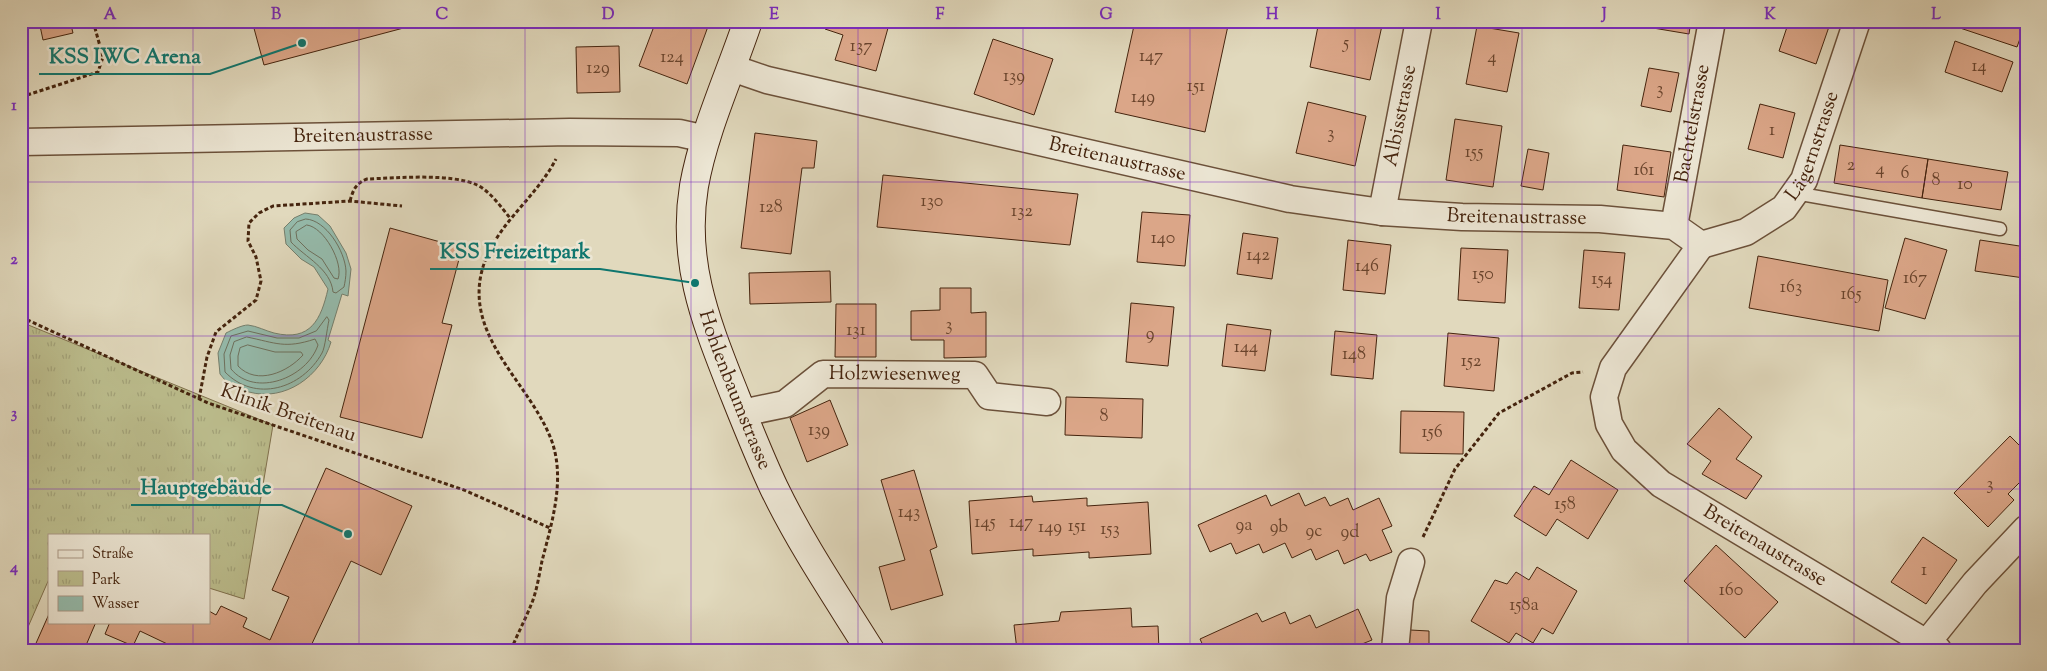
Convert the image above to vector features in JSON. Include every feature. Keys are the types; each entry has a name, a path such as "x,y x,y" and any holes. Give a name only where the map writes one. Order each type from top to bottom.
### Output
{"street":[{"name":"Hohlenbaumstrasse","path":"748,21 706,139 694,188 692,263 695,284 708,328 775,488 823,574 870,650"},
{"name":"Albisstrasse","path":"1382,212 1419,21"},
{"name":"Bachtelstrasse","path":"1674,226 1712,21"},
{"name":"Lägernstrasse","path":"1701,245 1746,232 1784,208 1795,193 1804,180 1858,21"},
{"name":"Breitenaustrasse","path":"732,68 768,80 1290,199 1382,212 1462,217 1600,219 1674,226 1701,245 1613,368 1604,397 1609,424 1624,450 1661,484 1932,647"},
{"name":"Breitenaustrasse","path":"21,142 570,132 680,133 706,139"},
{"name":"Holzwiesenweg","path":"742,413 786,404 823,374 975,375 989,396 1047,402"},
{"path":"1932,647 1975,583 2026,529"},
{"path":"1395,650 1400,598 1411,562"}],"lane":[{"path":"1795,193 2000,229"}],"path":[{"path":"21,97 98,72 102,56 93,21"},
{"path":"510,650 532,604 558,492 557,460 552,440 543,420 487,334 480,300 480,280 485,260 496,236 552,167 570,132"},
{"path":"350,201 353,190 359,182 367,179 444,178 477,185 498,203 510,218"},
{"path":"199,399 208,356 216,332 256,300 261,281 256,257 248,240 249,223 259,213 274,206 350,201 402,206"},
{"name":"Klinik Breitenau","path":"21,317 199,399 464,490 550,528"},
{"path":"1411,562 1455,469 1498,413 1572,373 1613,368"}],"green space":[{"path":"21,322 273,425 244,599 210,588 210,534 48,534 48,581 21,643"}],"water":[{"path":"305,213 318,215 330,226 346,253 351,269 348,296 342,294 328,340 331,342 319,366 300,384 288,390 262,394 236,389 228,384 220,374 218,353 226,333 248,325 274,333 297,334 306,331 312,326 322,310 328,289 314,267 301,259 286,244 284,228 294,218"}],"building":[{"path":"39,21 70,21 73,33 43,40"},
{"path":"252,21 430,21 264,65"},
{"path":"656,21 710,21 687,84 639,66"},
{"path":"827,21 863,21 888,28 876,71 835,60 843,35 825,29"},
{"path":"1135,21 1229,21 1205,132 1115,112"},
{"path":"1319,21 1383,21 1370,80 1310,67"},
{"path":"1642,21 1691,21 1689,34 1641,26"},
{"path":"1789,21 1831,21 1816,64 1779,51"},
{"path":"1962,21 2026,22 2017,47 1960,28"},
{"path":"1477,26 1519,33 1507,92 1466,84"},
{"path":"993,39 1053,59 1034,115 974,94"},
{"path":"1955,41 2013,62 2002,92 1945,72"},
{"path":"619,46 620,92 577,93 576,47"},
{"path":"1649,68 1679,73 1671,112 1641,106"},
{"path":"1308,102 1366,116 1355,166 1296,153"},
{"path":"1760,104 1795,113 1783,158 1748,149"},
{"path":"1455,119 1502,126 1493,187 1446,180"},
{"path":"755,133 817,141 814,168 802,168 791,254 741,248"},
{"path":"1623,145 1671,152 1664,197 1617,190"},
{"path":"1840,145 1928,159 1922,198 1834,183"},
{"path":"1528,149 1549,153 1543,190 1521,186"},
{"path":"1928,159 2008,172 2001,210 1922,198"},
{"path":"883,175 1078,194 1070,245 877,227"},
{"path":"1142,212 1190,215 1185,266 1137,262"},
{"path":"390,228 462,248 442,323 452,325 422,438 340,417"},
{"path":"1243,233 1278,238 1272,279 1237,274"},
{"path":"1905,238 1947,250 1925,319 1885,308"},
{"path":"1348,240 1391,245 1385,294 1343,290"},
{"path":"1980,240 2026,247 2024,278 1975,271"},
{"path":"1461,248 1508,250 1505,303 1458,300"},
{"path":"1584,250 1625,253 1619,310 1579,308"},
{"path":"1758,256 1888,280 1879,331 1749,308"},
{"path":"830,271 831,302 750,304 749,273"},
{"path":"940,288 971,288 971,313 986,312 986,357 944,358 944,340 911,340 911,311 940,310"},
{"path":"1131,303 1174,307 1168,366 1126,362"},
{"path":"836,304 876,304 876,357 835,357"},
{"path":"1227,324 1271,330 1265,371 1222,366"},
{"path":"1335,331 1377,335 1373,379 1331,375"},
{"path":"1448,333 1499,338 1494,391 1444,386"},
{"path":"1066,397 1143,399 1142,438 1065,435"},
{"path":"830,400 848,445 807,462 790,418"},
{"path":"1719,408 1752,437 1736,459 1762,476 1746,499 1702,474 1711,461 1687,444"},
{"path":"1401,411 1464,412 1463,454 1400,453"},
{"path":"2010,436 2026,452 2026,476 2008,494 2014,500 1988,527 1954,493"},
{"path":"1571,460 1618,490 1588,539 1557,519 1546,536 1514,516 1534,486 1549,495"},
{"path":"326,468 412,506 381,575 351,561 309,650 180,650 140,631 133,646 105,634 109,624 210,624 210,612 216,615 221,606 247,618 243,627 270,640 289,597 272,590"},
{"path":"914,470 937,547 930,550 943,595 891,610 879,567 905,560 881,480"},
{"path":"1299,493 1305,506 1325,497 1330,506 1348,498 1353,510 1379,498 1392,526 1382,530 1392,552 1370,561 1366,554 1344,564 1338,550 1316,560 1311,549 1292,558 1285,543 1263,553 1259,544 1236,554 1231,543 1210,552 1198,525 1266,495 1271,506"},
{"path":"1032,496 1033,502 1087,498 1087,506 1148,502 1151,554 1089,558 1089,552 1033,556 1033,549 972,554 969,501"},
{"path":"1923,537 1957,560 1926,604 1891,582"},
{"path":"1716,545 1778,602 1745,638 1684,581"},
{"path":"1537,567 1577,591 1553,634 1542,628 1533,643 1516,633 1509,643 1471,621 1495,580 1507,584 1516,572 1529,580"},
{"path":"1131,608 1132,627 1158,626 1159,650 1017,650 1014,625 1059,621 1061,612"},
{"path":"1358,609 1372,640 1362,644 1365,650 1205,650 1200,639 1257,613 1262,622 1285,612 1290,624 1310,615 1316,628"},
{"path":"48,616 48,624 95,624 84,650 33,650"},
{"path":"1410,630 1429,631 1429,645 1446,646 1446,650 1409,650"}],"place":[{"name":"KSS IWC Arena","path":"302,43"},
{"name":"KSS Freizeitpark","path":"695,283"},
{"name":"Hauptgebäude","path":"348,534"}]}
